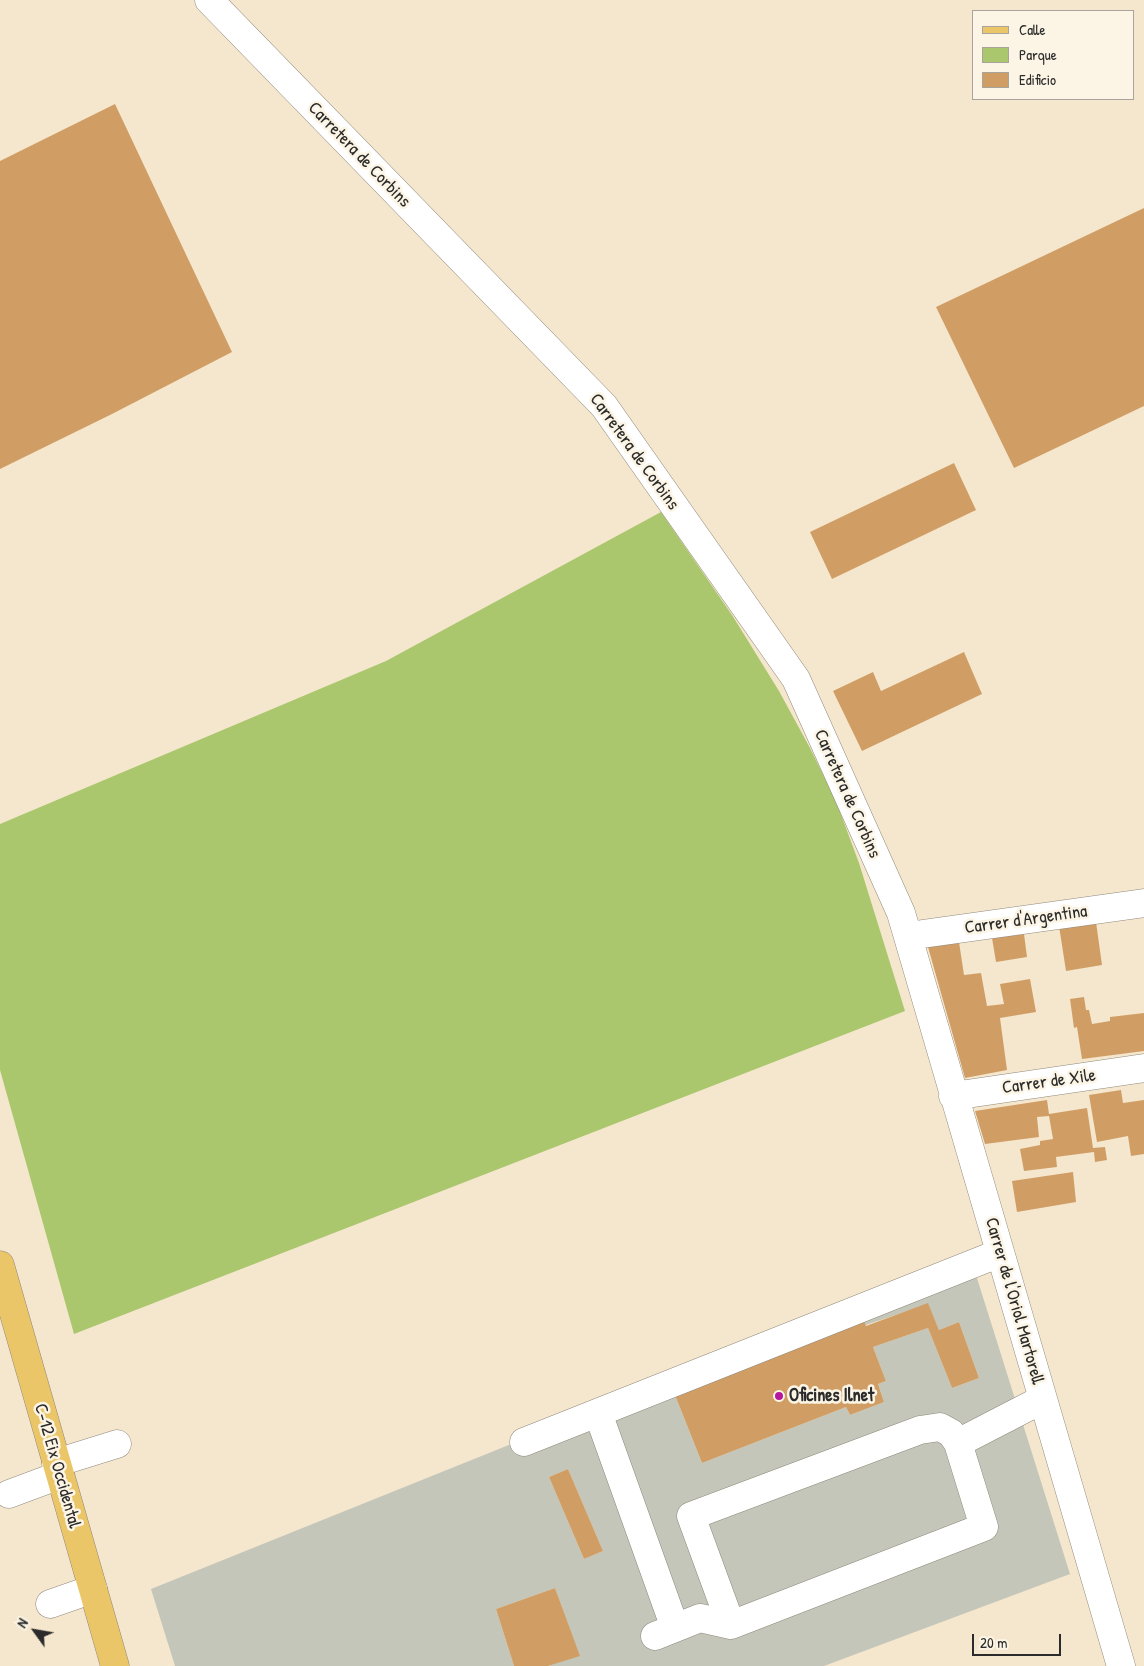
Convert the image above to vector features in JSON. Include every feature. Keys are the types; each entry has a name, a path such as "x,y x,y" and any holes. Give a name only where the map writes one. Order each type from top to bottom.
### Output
{"main road":[{"name":"C-12 Eix Occidental","path":"0,1266 8,1327 58,1469 115,1666"}],"street":[{"name":"Carretera de Corbins","path":"209,0 604,406 796,679 901,913 908,936"},
{"name":"Carrer d'Argentina","path":"908,936 1144,903"},
{"name":"Carrer de l'Oriol Martorell","path":"908,936 953,1096 1121,1666"},
{"name":"Carrer de Xile","path":"953,1096 1144,1068"},
{"path":"524,1442 1000,1253"},
{"path":"958,1443 1042,1399"},
{"path":"598,1413 665,1632 700,1618 731,1625 984,1527 958,1443 951,1433 940,1428 920,1430 691,1516 731,1625"},
{"path":"9,1494 58,1469 117,1444"},
{"path":"50,1604 93,1590"}],"shaded area":[{"path":"971,1259 1070,1574 824,1666 548,1666 579,1655 555,1588 496,1609 514,1666 175,1666 151,1589","holes":["928,1304 939,1330 959,1322 979,1378 952,1388 928,1328 873,1347 886,1381 878,1384 884,1402 850,1415 846,1407 702,1463 673,1390","568,1469 603,1551 584,1559 549,1477"]}],"green space":[{"path":"661,512 732,615 779,691 836,801 859,863 905,1011 74,1334 0,1070 0,824 386,661"}],"building":[{"path":"115,104 232,352 0,469 0,161"},
{"path":"1144,208 1144,406 1014,468 936,307"},
{"path":"954,463 976,510 832,579 810,532"},
{"path":"964,652 982,694 862,751 833,691 873,672 881,691"},
{"path":"1096,922 1102,965 1066,971 1059,926"},
{"path":"1024,934 1027,957 996,962 992,938"},
{"path":"959,942 964,975 981,973 987,1006 1004,1004 1000,984 1030,979 1036,1012 1000,1018 1007,1070 965,1078 928,947"},
{"path":"1084,997 1086,1010 1089,1010 1092,1024 1110,1021 1110,1017 1144,1013 1144,1051 1082,1059 1077,1027 1074,1028 1070,999"},
{"path":"1121,1090 1123,1103 1144,1100 1144,1154 1131,1156 1128,1136 1097,1142 1089,1095"},
{"path":"1047,1100 1049,1114 1087,1108 1093,1148 1105,1147 1107,1160 1095,1162 1094,1152 1056,1157 1057,1167 1024,1171 1020,1149 1040,1145 1040,1141 1053,1139 1049,1116 1037,1117 1039,1137 985,1144 975,1111"},
{"path":"1073,1172 1076,1202 1017,1212 1012,1181"},
{"name":"Oficines Ilnet","path":"928,1303 939,1330 959,1322 979,1378 952,1388 928,1328 873,1347 886,1381 878,1384 884,1402 850,1415 846,1407 702,1463 673,1390 863,1319 866,1326"},
{"path":"568,1469 603,1551 584,1559 549,1477"},
{"path":"555,1588 580,1656 548,1666 514,1666 496,1609"}],"place":[{"name":"Oficines Ilnet","path":"779,1396"}]}
